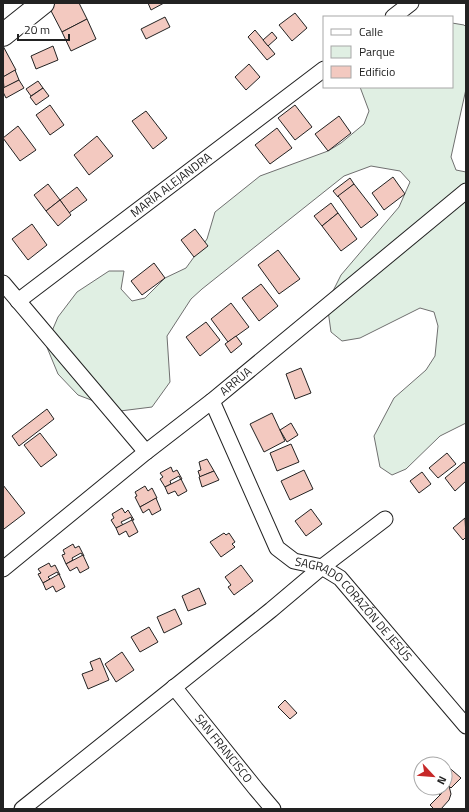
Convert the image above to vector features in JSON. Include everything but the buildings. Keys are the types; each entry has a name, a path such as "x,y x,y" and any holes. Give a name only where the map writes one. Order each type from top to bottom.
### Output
{"street":[{"path":"3,35 43,3"},
{"path":"394,16 411,3"},
{"name":"MARÍA ALEJANDRA","path":"18,301 323,70"},
{"name":"ARRÚA","path":"4,567 146,452 212,401 466,191"},
{"path":"3,283 146,452"},
{"name":"SAGRADO CORAZÓN DE JESÚS","path":"212,401 277,548 294,561 322,567 340,578 466,726"},
{"path":"25,808 271,610 322,567 385,519"},
{"name":"SAN FRANCISCO","path":"174,687 273,809"}],"green space":[{"path":"453,23 464,25 466,27 466,89 451,157 456,170 466,172 466,423 440,436 406,469 392,475 380,467 374,436 394,398 426,370 435,356 438,326 434,312 420,308 360,338 342,341 331,332 327,303 341,275 399,207 410,182 400,171 371,166 344,176 191,299 167,336 170,382 152,407 120,411 78,395 58,374 46,345 58,317 77,292 109,271 124,271 121,289 132,301 145,298 165,278 186,268 207,239 215,212 260,176 328,151 341,143 364,124 369,111 360,88 453,88"}]}
